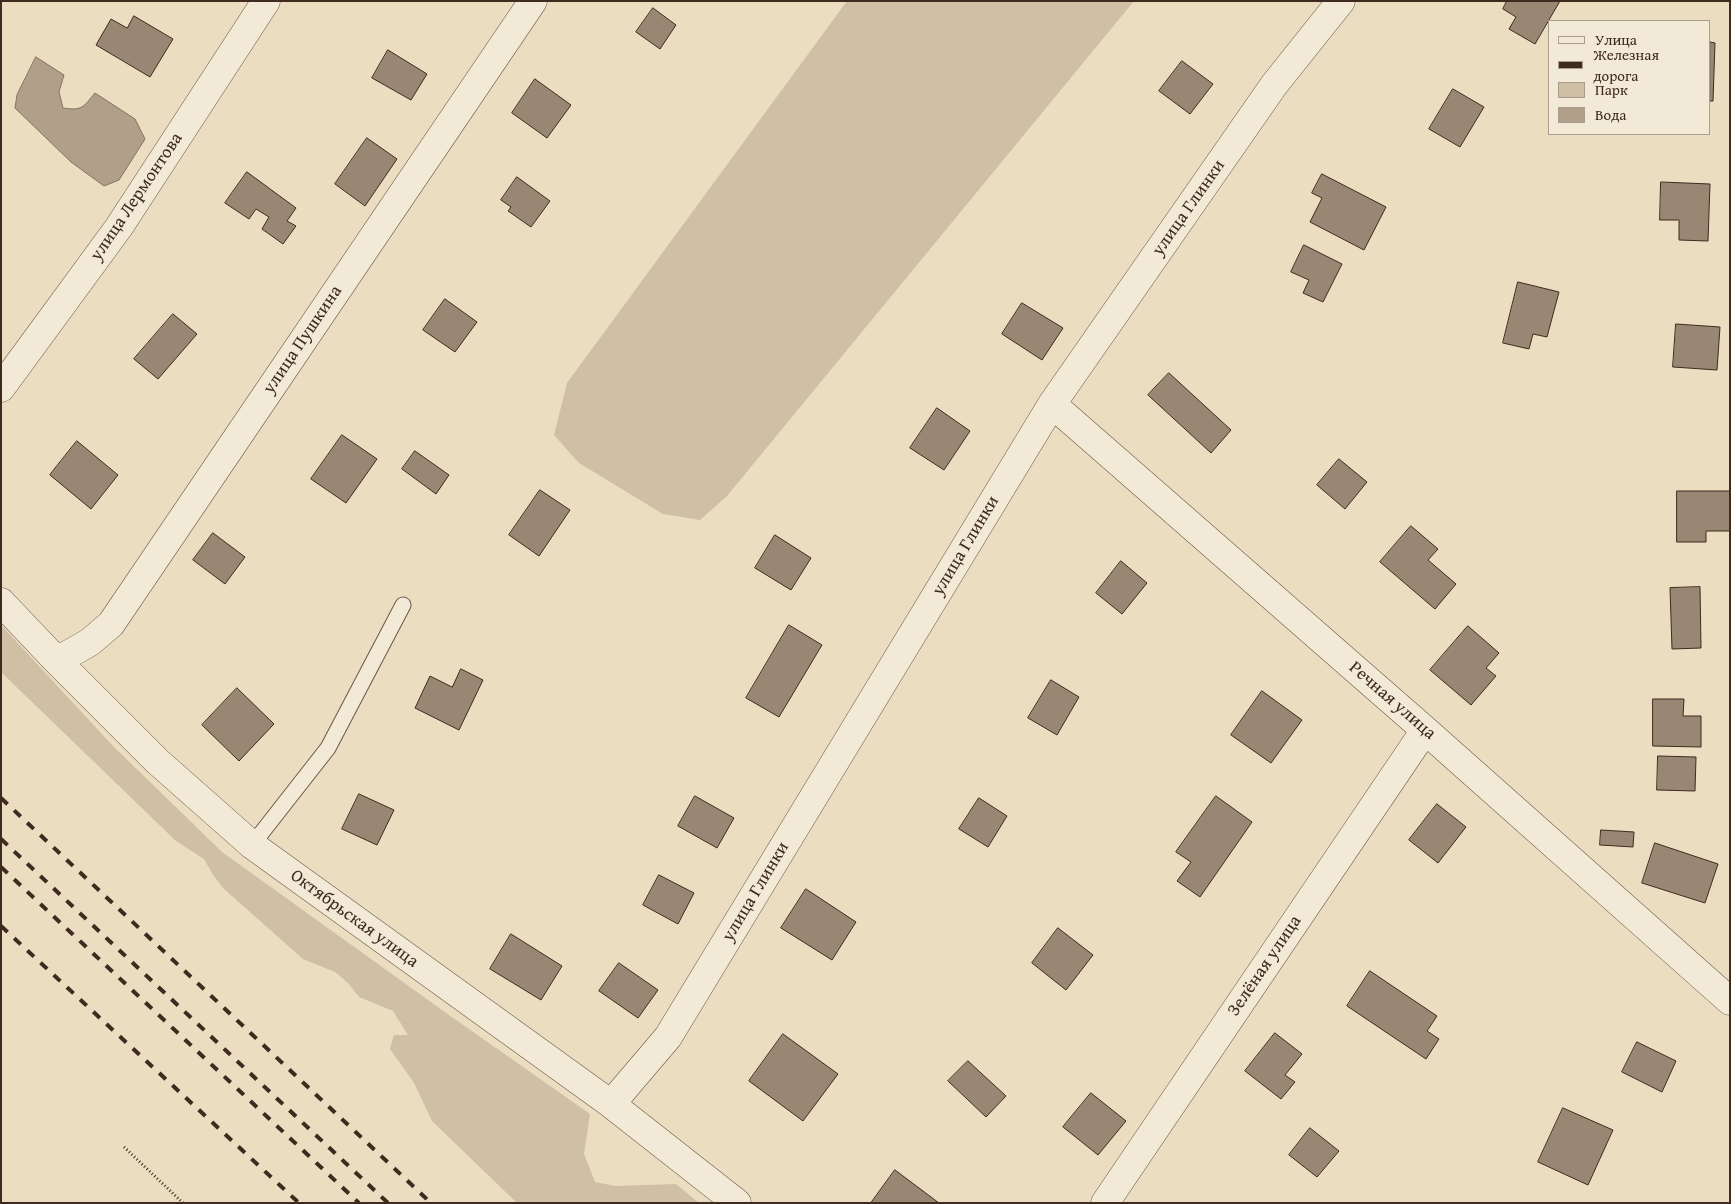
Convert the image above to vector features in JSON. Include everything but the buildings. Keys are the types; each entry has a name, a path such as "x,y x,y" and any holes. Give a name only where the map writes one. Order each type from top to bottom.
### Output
{"street":[{"name":"улица Лермонтова","path":"1,388 119,227 266,1"},
{"name":"улица Пушкина","path":"57,661 90,642 111,624 533,1"},
{"name":"улица Глинки","path":"611,1104 668,1037 1052,404 1274,85 1341,1"},
{"name":"Речная улица","path":"1052,404 1730,1000"},
{"name":"Октябрьская улица","path":"1,602 158,762 252,845 611,1104 737,1203"},
{"name":"Зелёная улица","path":"1105,1203 1425,730"}],"lane":[{"path":"252,845 328,748 403,605"}],"path":[{"path":"124,1147 183,1203"}],"green space":[{"path":"847,1 1134,1 727,496 700,520 663,514 579,463 554,435 567,383"},
{"path":"1,625 113,746 222,852 590,1114 584,1154 595,1182 615,1186 676,1184 699,1203 517,1203 432,1121 414,1083 390,1049 394,1035 408,1035 393,1011 359,997 348,983 335,972 303,959 224,889 204,859 176,841 1,672"}],"water":[{"path":"36,57 64,75 59,92 63,108 75,109 82,107 95,93 135,119 145,139 119,180 104,186 71,162 15,108 17,95"}],"railway":[{"path":"1,798 431,1203"},
{"path":"1,839 388,1203"},
{"path":"1,867 359,1203"},
{"path":"1,926 299,1203"}]}
